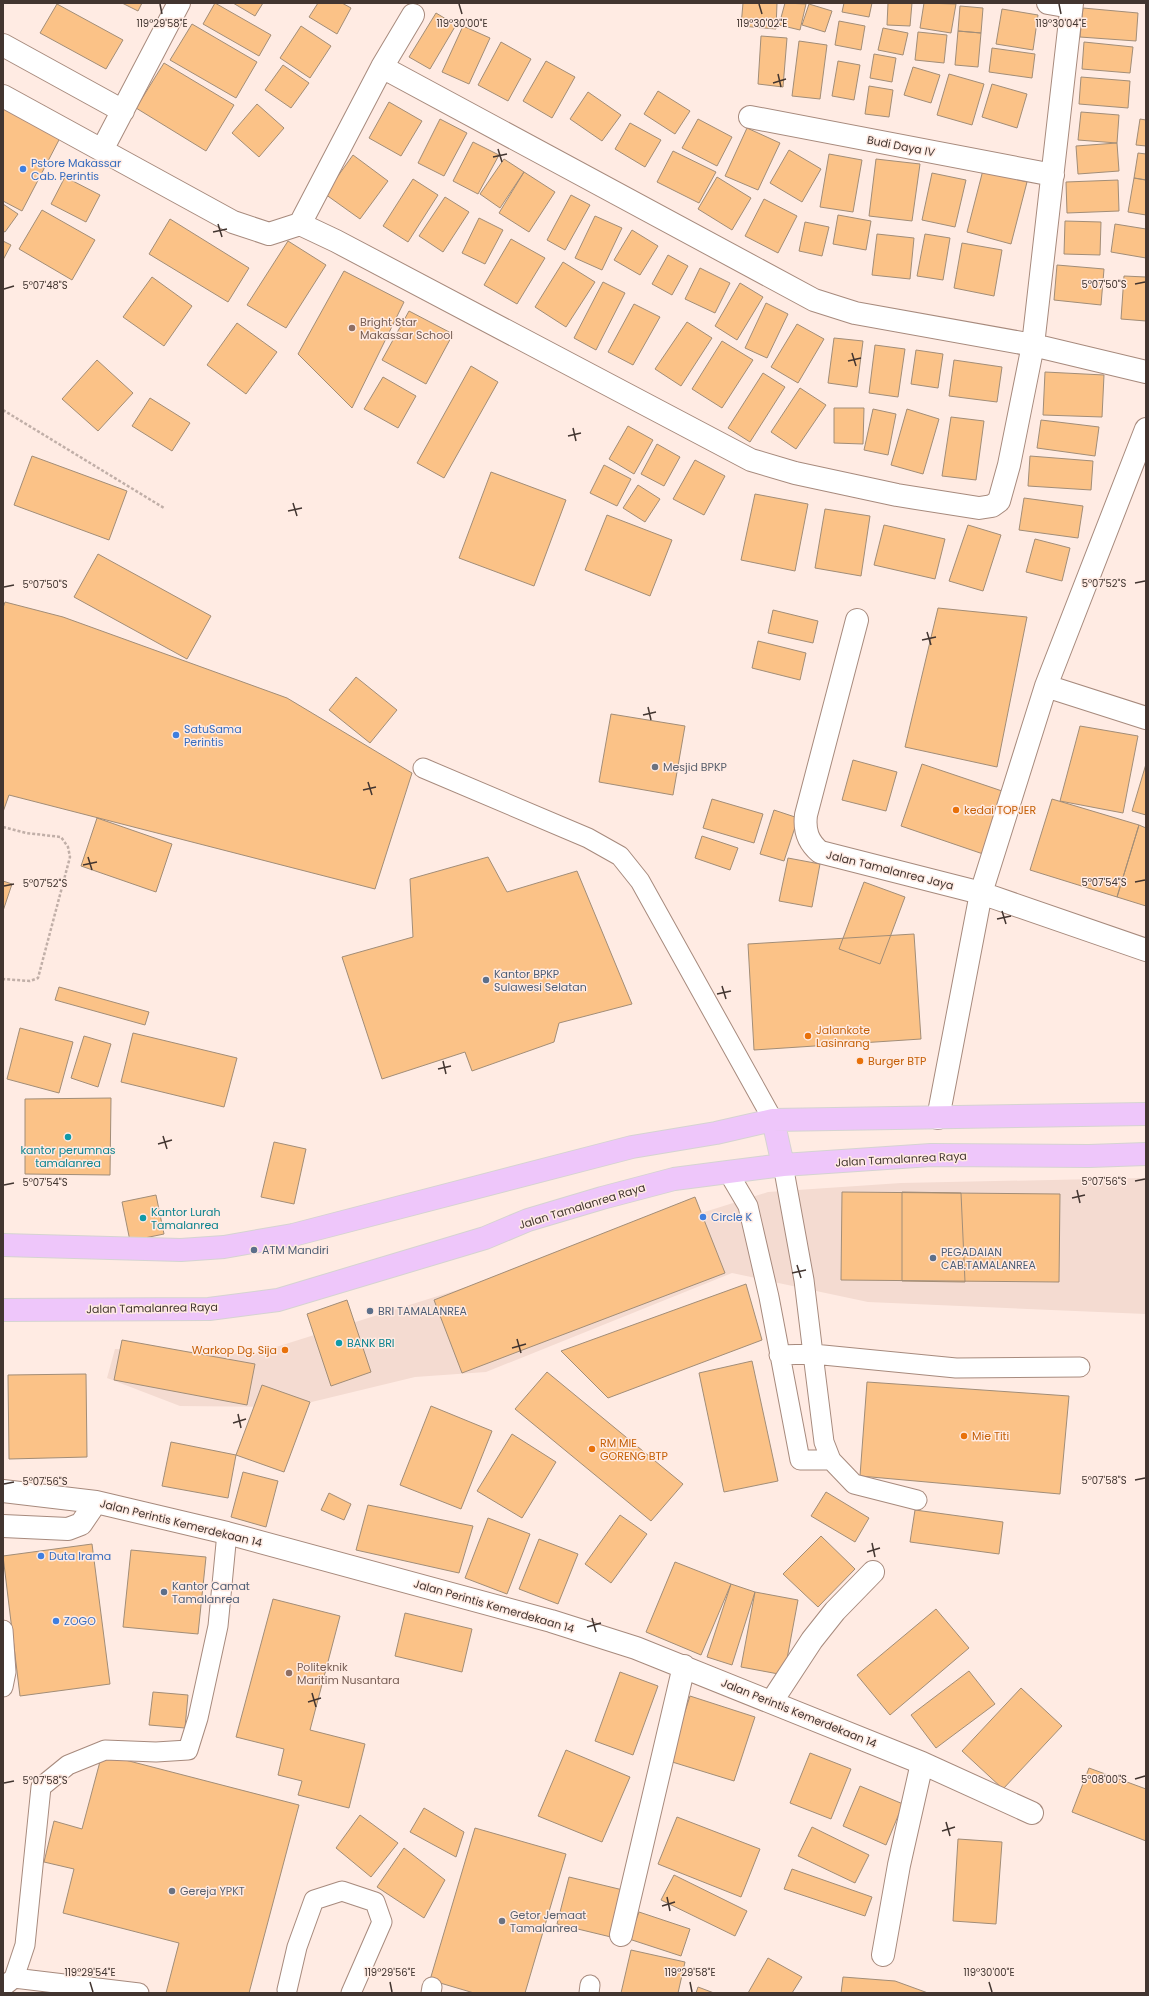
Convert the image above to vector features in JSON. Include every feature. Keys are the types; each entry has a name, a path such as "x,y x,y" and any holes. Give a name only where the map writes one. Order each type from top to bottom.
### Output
{"main road":[{"path":"3,1245 181,1250 224,1246 293,1234 632,1147 716,1133 773,1120 1146,1114"},
{"path":"773,1120 783,1165"},
{"name":"Jalan Tamalanrea Raya","path":"3,1310 201,1309 278,1300 485,1238 528,1220 674,1179 783,1165 931,1155 1089,1156 1146,1154"}],"street":[{"path":"102,150 179,3"},
{"path":"3,96 233,222 269,234 300,224 336,241 751,460 795,473 897,495 965,507 985,508 992,506 1000,497 1010,465 1033,345 1072,5 1048,3"},
{"path":"300,224 382,67 413,15"},
{"path":"3,45 123,111"},
{"path":"382,67 814,300 855,313 1033,345 1146,372"},
{"name":"Budi Daya IV","path":"750,117 1053,175"},
{"path":"938,1118 981,893 1046,686 1146,429"},
{"name":"Jalan Tamalanrea Jaya","path":"857,620 806,815 805,825 809,842 820,852 981,893 1146,950"},
{"path":"1046,686 1146,718"},
{"name":"Jalan Perintis Kemerdekaan 14","path":"3,1491 96,1502 228,1533 551,1621 636,1648 684,1666 922,1763 1032,1812"},
{"path":"3,1526 68,1530 81,1524 96,1502"},
{"path":"772,1701 817,1634 835,1611 873,1572"},
{"path":"621,1935 684,1666"},
{"path":"883,1955 899,1865 922,1763"}],"lane":[{"path":"423,768 588,838 620,856 640,881 773,1120"},
{"path":"783,1165 804,1280 824,1442 831,1460 854,1484 917,1500"},
{"path":"728,1172 748,1206 800,1460 831,1460"},
{"path":"779,1355 813,1354 956,1368 1080,1367"},
{"path":"139,1993 8,1983 25,1945 41,1787 68,1765 105,1750 156,1752 188,1750 198,1718 218,1626 228,1533"},
{"path":"3,1630 6,1672 3,1687"},
{"path":"287,1990 297,1946 314,1900 342,1891 375,1902 382,1922 351,1993"}],"path":[{"path":"3,410 164,508"},
{"path":"3,828 26,833 61,837 68,847 70,858 38,978 30,981 3,979"}],"shaded area":[{"path":"1146,1178 1146,1314 868,1302 732,1273 486,1372 415,1377 291,1407 180,1406 107,1378 115,1349 254,1354 768,1192 901,1183"}],"building":[{"path":"122,3 142,3 138,11"},
{"path":"215,3 271,35 259,56 203,24"},
{"path":"233,3 263,3 255,16"},
{"path":"318,3 342,3 351,8 337,34 309,17"},
{"path":"743,3 777,3 776,29 741,26"},
{"path":"785,3 806,4 800,30 779,25"},
{"path":"844,3 872,3 869,17 842,12"},
{"path":"888,3 912,3 910,26 887,25"},
{"path":"924,3 956,4 951,33 920,28"},
{"path":"57,4 123,40 106,69 40,33"},
{"path":"809,4 832,11 825,32 802,25"},
{"path":"960,6 983,8 981,33 958,31"},
{"path":"1083,8 1138,13 1136,41 1080,37"},
{"path":"1002,9 1038,15 1033,50 996,44"},
{"path":"436,13 456,25 430,69 409,57"},
{"path":"839,21 865,26 861,50 835,45"},
{"path":"192,24 257,62 236,98 170,60"},
{"path":"301,26 331,46 310,78 280,58"},
{"path":"463,26 490,38 469,84 442,72"},
{"path":"883,28 908,33 903,55 878,50"},
{"path":"958,31 981,33 978,67 955,65"},
{"path":"918,32 947,35 944,63 915,60"},
{"path":"761,36 787,38 783,87 758,84"},
{"path":"799,41 827,45 820,99 792,96"},
{"path":"501,42 531,59 508,101 478,85"},
{"path":"1084,42 1133,47 1130,73 1082,69"},
{"path":"992,48 1035,54 1032,78 989,72"},
{"path":"874,54 896,58 892,82 870,78"},
{"path":"546,61 575,77 552,118 523,101"},
{"path":"838,61 860,65 854,100 832,96"},
{"path":"164,63 234,105 206,151 136,108"},
{"path":"283,65 309,83 291,108 265,90"},
{"path":"913,67 940,75 931,103 904,95"},
{"path":"949,74 984,84 972,125 937,115"},
{"path":"1081,77 1130,81 1128,108 1079,104"},
{"path":"992,84 1027,94 1017,128 982,117"},
{"path":"869,86 893,90 889,117 865,114"},
{"path":"658,91 690,111 675,134 644,114"},
{"path":"588,92 621,115 602,141 570,119"},
{"path":"389,102 422,121 401,156 369,138"},
{"path":"257,104 284,128 259,157 232,133"},
{"name":"Pstore Makassar Cab. Perintis","path":"3,108 60,138 22,211 3,201"},
{"path":"1081,112 1119,115 1117,143 1078,140"},
{"path":"440,119 467,133 444,176 418,163"},
{"path":"698,119 732,137 717,166 682,148"},
{"path":"1140,119 1146,120 1146,146 1136,145"},
{"path":"630,123 661,140 645,167 615,149"},
{"path":"747,128 780,143 758,190 725,176"},
{"path":"473,142 499,155 478,194 453,181"},
{"path":"1117,143 1119,171 1078,174 1076,146"},
{"path":"789,150 821,169 802,202 770,183"},
{"path":"673,151 716,172 699,203 657,182"},
{"path":"1138,153 1146,154 1146,180 1134,178"},
{"path":"829,154 862,160 853,212 820,207"},
{"path":"353,155 388,181 360,219 325,194"},
{"path":"504,159 524,172 500,208 480,194"},
{"path":"876,159 920,164 912,221 869,216"},
{"path":"983,170 1027,182 1011,244 967,232"},
{"path":"524,172 555,192 529,232 499,213"},
{"path":"932,173 966,180 955,227 922,220"},
{"path":"65,177 100,195 86,222 51,204"},
{"path":"717,177 751,198 732,230 698,209"},
{"path":"1134,178 1146,180 1146,215 1128,212"},
{"path":"413,179 438,195 408,242 383,226"},
{"path":"1118,180 1119,211 1067,213 1066,182"},
{"path":"571,195 590,205 565,250 547,240"},
{"path":"445,197 469,212 443,252 419,236"},
{"path":"764,199 797,216 778,253 745,236"},
{"path":"3,204 18,214 5,232 3,231"},
{"path":"42,210 95,240 72,280 19,249"},
{"path":"838,215 871,221 866,250 833,244"},
{"path":"595,216 622,228 602,270 575,258"},
{"path":"479,218 503,230 485,264 462,253"},
{"path":"170,219 249,268 228,302 149,254"},
{"path":"1065,221 1101,222 1100,255 1064,254"},
{"path":"805,222 829,227 822,256 799,251"},
{"path":"1115,224 1146,229 1146,258 1111,252"},
{"path":"632,230 658,246 640,275 614,260"},
{"path":"877,234 914,238 910,279 872,275"},
{"path":"925,234 950,238 943,280 917,276"},
{"path":"511,239 545,258 517,304 484,285"},
{"path":"3,241 11,245 3,260"},
{"path":"288,241 326,265 286,328 247,305"},
{"path":"962,243 1002,250 994,296 954,288"},
{"path":"668,255 688,266 672,295 652,284"},
{"path":"563,262 595,282 566,327 535,307"},
{"path":"1057,265 1104,269 1101,305 1054,300"},
{"path":"700,268 730,283 715,313 685,299"},
{"name":"Bright Star Makassar School","path":"344,271 404,302 352,408 298,354"},
{"path":"1124,276 1146,277 1146,321 1121,319"},
{"path":"152,277 192,306 164,346 123,317"},
{"path":"603,282 625,293 596,350 574,338"},
{"path":"740,283 763,297 737,340 715,326"},
{"path":"766,303 788,314 767,358 745,348"},
{"path":"634,304 660,317 633,365 608,352"},
{"path":"409,311 453,334 426,384 382,360"},
{"path":"687,322 712,338 681,386 655,369"},
{"path":"237,323 277,352 246,394 207,365"},
{"path":"797,324 824,339 798,383 771,367"},
{"path":"834,338 863,341 857,387 828,383"},
{"path":"722,341 753,360 722,408 692,389"},
{"path":"875,345 905,349 898,397 869,393"},
{"path":"916,350 943,354 938,388 911,384"},
{"path":"97,360 133,393 98,431 62,399"},
{"path":"954,360 1002,367 997,402 949,396"},
{"path":"471,366 498,382 444,478 417,463"},
{"path":"1045,372 1104,375 1102,417 1043,415"},
{"path":"763,373 785,387 750,442 728,428"},
{"path":"383,377 416,396 398,428 364,409"},
{"path":"800,388 826,405 796,449 771,432"},
{"path":"150,398 190,423 172,451 132,426"},
{"path":"834,408 864,408 863,444 834,443"},
{"path":"873,409 896,414 888,455 864,450"},
{"path":"907,409 939,419 923,474 891,465"},
{"path":"951,417 984,421 976,480 942,476"},
{"path":"1041,420 1099,427 1095,456 1037,448"},
{"path":"628,426 653,440 634,474 609,459"},
{"path":"657,444 680,457 664,486 641,474"},
{"path":"32,456 127,491 109,540 14,505"},
{"path":"1030,456 1093,461 1091,490 1028,486"},
{"path":"695,460 725,476 704,515 673,499"},
{"path":"604,465 631,479 617,506 590,493"},
{"path":"491,472 566,500 534,586 459,558"},
{"path":"638,485 660,499 645,522 623,508"},
{"path":"755,494 808,504 795,571 741,560"},
{"path":"1024,498 1083,506 1078,538 1019,530"},
{"path":"825,509 870,516 861,576 815,568"},
{"path":"607,515 672,540 650,596 585,570"},
{"path":"884,525 945,539 935,579 874,565"},
{"path":"968,525 1001,535 983,591 949,581"},
{"path":"1035,539 1070,548 1062,581 1026,572"},
{"path":"98,554 211,616 187,659 74,597"},
{"name":"SatuSama Perintis","path":"5,602 63,617 287,698 412,773 375,889 9,795 3,812 3,608"},
{"path":"938,608 1027,617 997,767 905,747"},
{"path":"773,610 818,621 813,643 768,633"},
{"path":"758,641 806,653 800,680 752,668"},
{"path":"356,677 397,710 370,743 329,710"},
{"path":"611,714 685,726 673,795 599,782"},
{"path":"1080,726 1138,736 1123,813 1060,801"},
{"path":"853,760 897,772 886,811 842,800"},
{"name":"kedai TOPJER","path":"922,764 1011,794 989,856 901,826"},
{"path":"1146,764 1146,815 1132,811"},
{"path":"712,799 763,814 754,843 703,828"},
{"path":"1052,799 1139,825 1117,897 1030,870"},
{"path":"774,810 798,818 784,861 760,854"},
{"path":"97,818 172,844 156,892 81,866"},
{"path":"1139,825 1146,828 1146,906 1117,897"},
{"path":"702,836 738,848 730,870 695,858"},
{"name":"Kantor BPKP Sulawesi Selatan","path":"488,857 507,892 577,871 632,1004 559,1023 554,1042 472,1071 465,1052 382,1079 342,957 413,937 410,879"},
{"path":"788,858 820,864 812,907 779,901"},
{"path":"3,881 12,884 3,911"},
{"path":"864,882 905,897 880,964 839,949"},
{"path":"914,934 921,1039 754,1050 748,944"},
{"path":"59,987 149,1012 145,1025 55,1000"},
{"path":"20,1028 73,1042 59,1093 7,1079"},
{"path":"133,1033 237,1058 224,1107 121,1082"},
{"path":"84,1036 111,1044 98,1087 71,1078"},
{"name":"kantor perumnas tamalanrea","path":"111,1098 110,1175 25,1174 25,1099"},
{"path":"274,1142 306,1149 294,1204 261,1197"},
{"path":"842,1192 1060,1194 1059,1282 841,1280"},
{"name":"PEGADAIAN CAB.TAMALANREA","path":"902,1192 961,1193 965,1282 902,1281"},
{"name":"Kantor Lurah Tamalanrea","path":"156,1195 164,1234 130,1241 122,1202"},
{"path":"695,1197 725,1273 462,1373 434,1300"},
{"path":"746,1284 762,1340 608,1398 561,1351"},
{"name":"BANK BRI","path":"347,1300 371,1372 331,1386 307,1314"},
{"path":"122,1340 255,1364 247,1405 114,1380"},
{"path":"752,1361 778,1481 724,1492 699,1373"},
{"path":"547,1372 683,1484 651,1521 515,1409"},
{"path":"86,1374 87,1457 9,1459 8,1375"},
{"name":"Mie Titi","path":"867,1382 1069,1396 1060,1494 860,1476"},
{"path":"262,1385 310,1402 284,1472 236,1455"},
{"path":"431,1406 492,1431 461,1509 400,1485"},
{"path":"512,1434 556,1462 522,1518 477,1491"},
{"path":"171,1442 236,1455 228,1498 162,1486"},
{"path":"243,1472 278,1481 266,1527 231,1517"},
{"path":"826,1492 869,1518 855,1542 811,1516"},
{"path":"329,1493 351,1504 344,1520 321,1510"},
{"path":"368,1505 473,1526 459,1573 356,1550"},
{"path":"915,1510 1003,1522 999,1554 910,1542"},
{"path":"620,1515 647,1534 611,1583 585,1564"},
{"path":"488,1518 530,1534 507,1594 465,1578"},
{"path":"821,1536 855,1569 818,1607 783,1574"},
{"path":"539,1539 578,1554 558,1604 519,1589"},
{"name":"ZOGO","path":"92,1544 110,1684 20,1696 3,1556"},
{"name":"Kantor Camat Tamalanrea","path":"131,1550 206,1557 198,1634 123,1627"},
{"path":"675,1562 731,1584 701,1655 646,1632"},
{"path":"731,1584 755,1592 732,1665 707,1657"},
{"path":"755,1592 798,1600 784,1675 741,1667"},
{"name":"Politeknik Maritim Nusantara","path":"273,1599 340,1616 310,1730 365,1744 349,1808 298,1795 302,1781 278,1775 284,1749 236,1737"},
{"path":"936,1609 969,1648 890,1715 857,1675"},
{"path":"405,1613 472,1629 462,1672 395,1656"},
{"path":"969,1671 995,1704 936,1748 911,1715"},
{"path":"620,1672 658,1686 633,1755 595,1741"},
{"path":"1021,1688 1062,1726 1003,1789 962,1751"},
{"path":"153,1692 188,1695 185,1728 149,1725"},
{"path":"690,1696 755,1717 734,1781 669,1761"},
{"path":"566,1750 630,1777 602,1842 538,1816"},
{"path":"810,1753 851,1769 831,1819 790,1803"},
{"name":"Gereja YPKT","path":"102,1754 299,1805 249,1993 166,1993 179,1943 63,1913 74,1869 44,1862 54,1821 82,1829"},
{"path":"1089,1768 1146,1789 1146,1841 1072,1812"},
{"path":"860,1786 903,1804 886,1845 843,1826"},
{"path":"424,1808 464,1832 456,1857 410,1832"},
{"path":"360,1815 398,1843 371,1877 336,1848"},
{"path":"677,1817 760,1849 741,1897 658,1864"},
{"path":"812,1827 869,1855 855,1883 798,1856"},
{"path":"475,1828 566,1854 525,1993 474,1993 430,1980"},
{"path":"958,1839 1002,1842 996,1924 953,1921"},
{"path":"404,1848 445,1880 424,1918 377,1887"},
{"path":"792,1869 872,1897 865,1916 784,1889"},
{"path":"674,1875 747,1911 735,1936 661,1900"},
{"path":"569,1877 623,1890 611,1937 557,1924"},
{"path":"639,1912 690,1929 681,1956 629,1939"},
{"path":"631,1950 685,1962 678,1993 621,1993"},
{"path":"768,1958 802,1977 792,1993 748,1993"},
{"path":"843,1977 895,1981 928,1993 841,1993"},
{"path":"698,1987 714,1993 696,1993"}],"place":[{"name":"Pstore Makassar Cab. Perintis","path":"23,169"},
{"name":"Bright Star Makassar School","path":"352,328"},
{"name":"SatuSama Perintis","path":"176,735"},
{"name":"Mesjid BPKP","path":"655,767"},
{"name":"kedai TOPJER","path":"956,810"},
{"name":"Kantor BPKP Sulawesi Selatan","path":"486,980"},
{"name":"Jalankote Lasinrang","path":"808,1036"},
{"name":"Burger BTP","path":"860,1061"},
{"name":"kantor perumnas tamalanrea","path":"68,1137"},
{"name":"Circle K","path":"703,1217"},
{"name":"Kantor Lurah Tamalanrea","path":"143,1218"},
{"name":"ATM Mandiri","path":"254,1250"},
{"name":"PEGADAIAN CAB.TAMALANREA","path":"933,1258"},
{"name":"BRI TAMALANREA","path":"370,1311"},
{"name":"BANK BRI","path":"339,1343"},
{"name":"Warkop Dg. Sija","path":"285,1350"},
{"name":"Mie Titi","path":"964,1436"},
{"name":"RM MIE GORENG BTP","path":"592,1449"},
{"name":"Duta Irama","path":"41,1556"},
{"name":"Kantor Camat Tamalanrea","path":"164,1592"},
{"name":"ZOGO","path":"56,1621"},
{"name":"Politeknik Maritim Nusantara","path":"289,1673"},
{"name":"Gereja YPKT","path":"172,1891"},
{"name":"Getor Jemaat Tamalanrea","path":"502,1921"}]}
